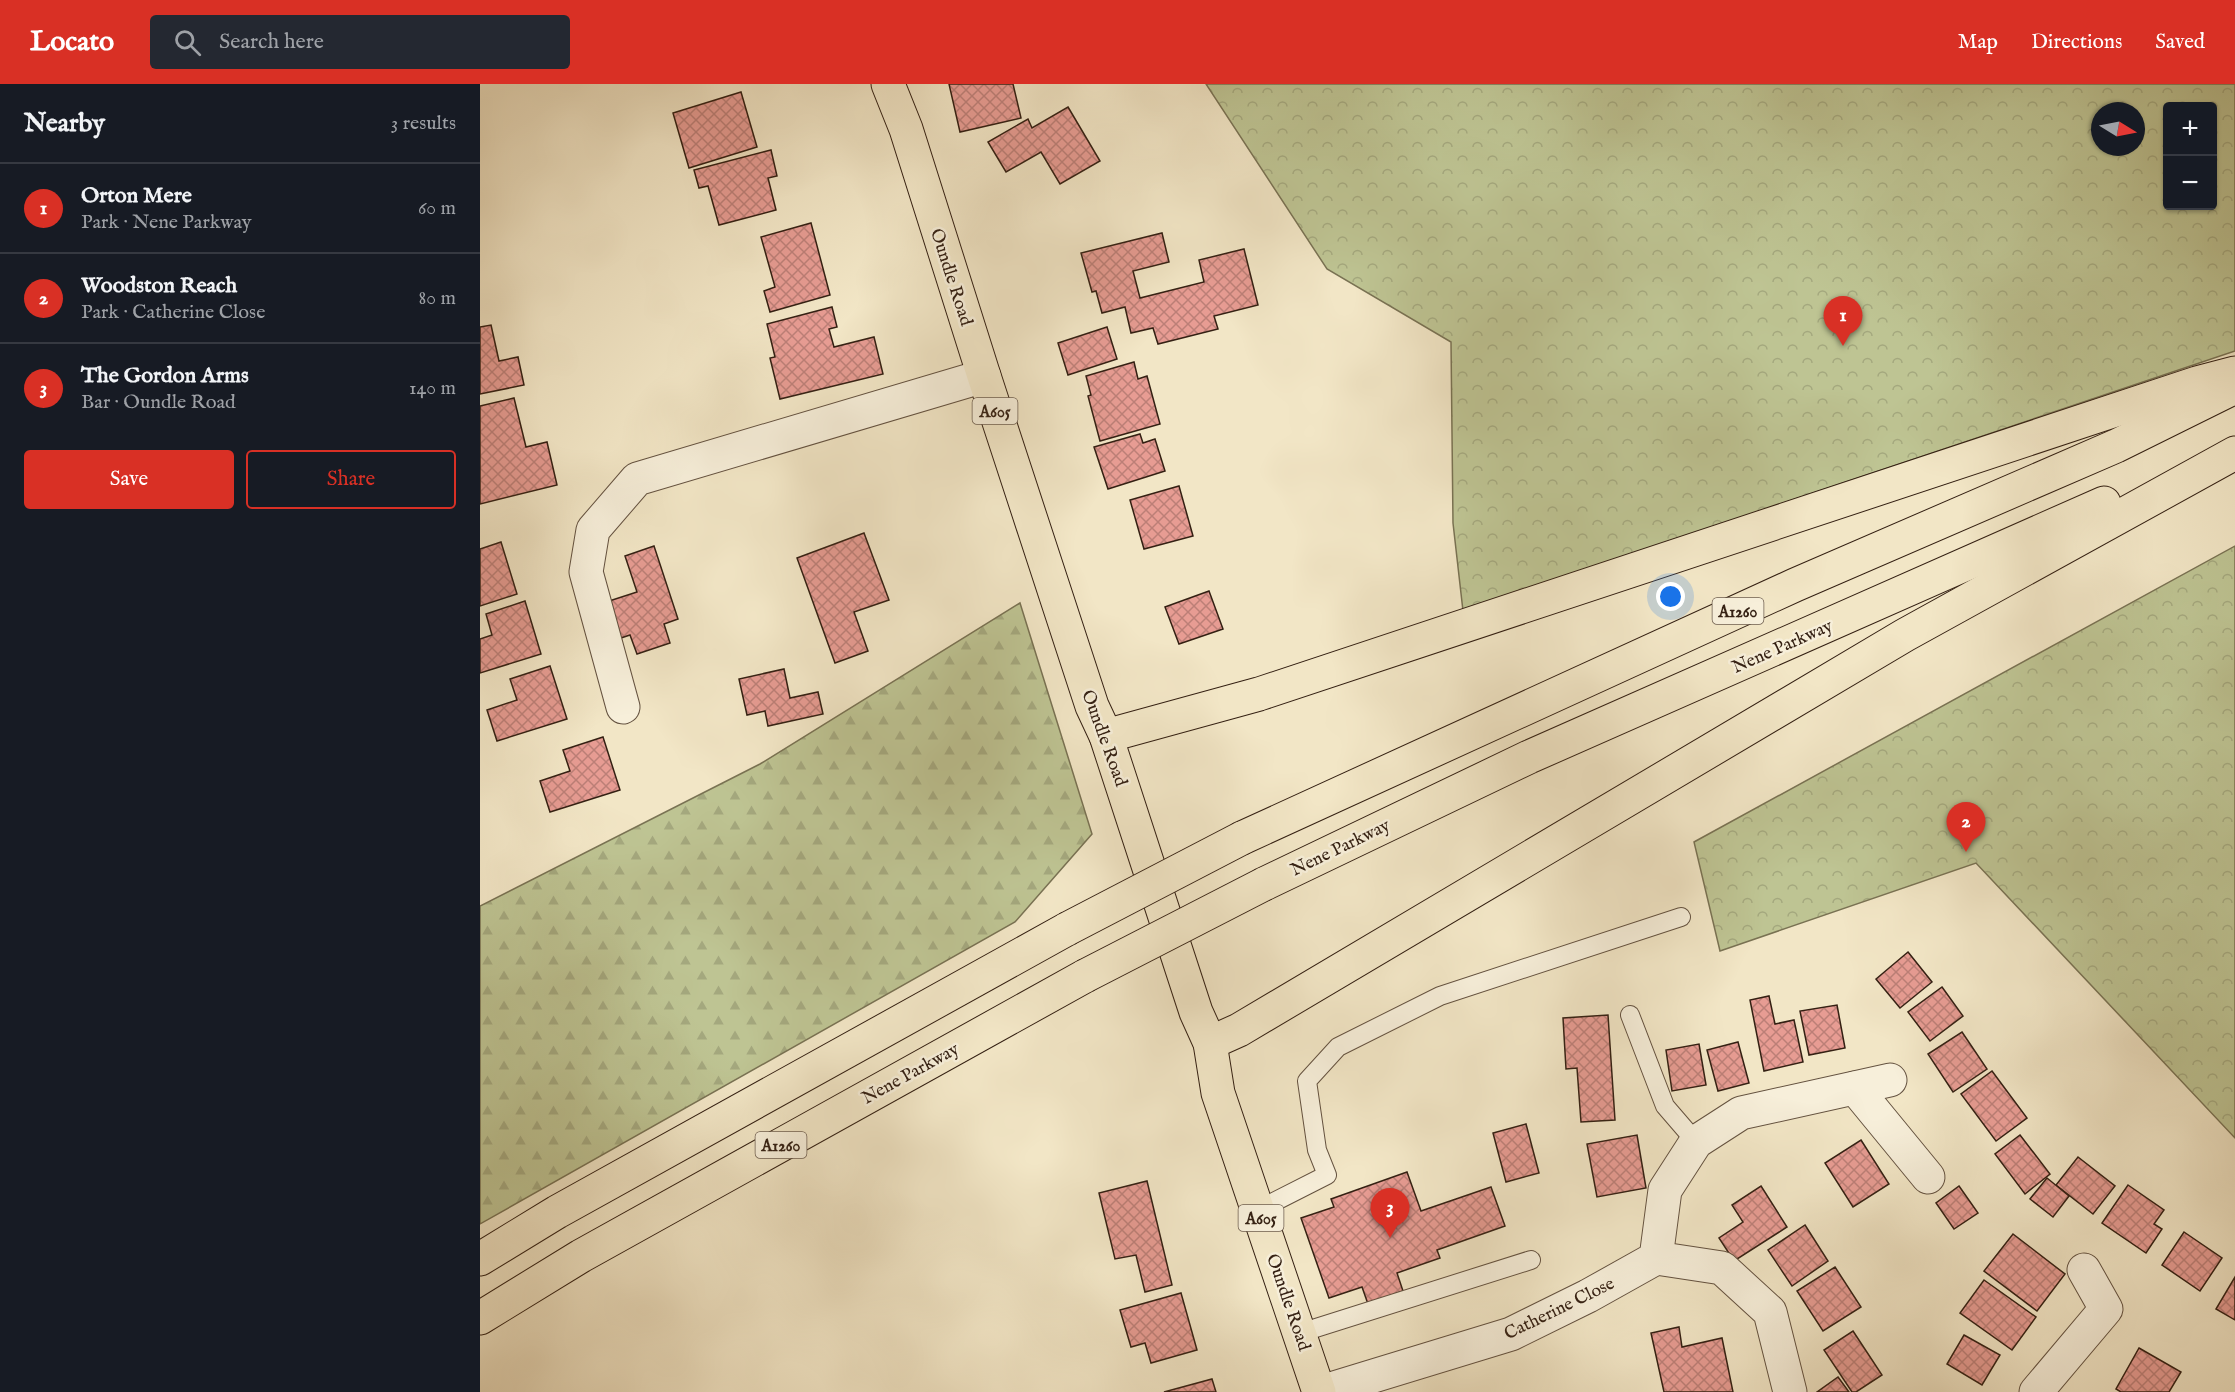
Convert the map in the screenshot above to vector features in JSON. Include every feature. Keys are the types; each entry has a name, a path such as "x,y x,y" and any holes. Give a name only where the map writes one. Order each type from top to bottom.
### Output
{"main road":[{"name":"Oundle Road","path":"888,84 906,129 1092,706 1106,736 1196,1012 1210,1043 1218,1093 1320,1392"},
{"path":"1106,736 1259,694 2197,383 2235,373"},
{"name":"A1260","path":"480,1259 557,1212 1067,929 1242,838 1795,585 2116,446 2235,387"},
{"name":"Nene Parkway","path":"480,1318 581,1256 1085,976 1264,884 1528,757 2235,446"},
{"path":"1210,1043 1239,1030 1905,635 2235,453"}],"street":[{"path":"623,707 586,572 593,530 637,479 984,376"},
{"path":"1790,1392 1770,1312 1722,1268 1656,1258 1665,1190 1696,1142 1741,1113 1890,1080"},
{"path":"1856,1088 1928,1176"},
{"name":"Catherine Close","path":"1320,1392 1511,1334 1588,1296 1656,1258"},
{"path":"2036,1392 2106,1309 2084,1270"}],"lane":[{"path":"1258,1210 1327,1175 1317,1150 1307,1081 1338,1047 1440,996 1681,917"},
{"path":"1630,1015 1665,1106 1696,1142"},
{"path":"1300,1333 1531,1260"}],"green space":[{"path":"1206,84 2235,84 2235,351 1463,611 1453,523 1451,342 1327,269"},
{"path":"2235,546 2235,1138 1976,863 1720,951 1694,842"},
{"path":"1020,603 1092,834 1015,922 480,1224 480,906 760,764"}],"building":[{"path":"949,84 1013,84 1021,118 960,132"},
{"path":"741,92 757,147 689,168 673,113"},
{"path":"1068,107 1100,161 1060,184 1041,152 1006,172 988,142 1028,119 1032,128"},
{"path":"771,150 777,176 768,178 776,210 719,225 708,186 699,188 694,170"},
{"path":"811,223 830,295 770,312 764,291 775,287 761,237"},
{"path":"1162,233 1169,262 1133,271 1140,298 1204,282 1199,260 1244,249 1258,305 1214,316 1218,329 1158,344 1153,328 1131,333 1125,307 1102,313 1096,291 1092,292 1081,253"},
{"path":"832,307 837,327 829,329 834,347 874,337 883,374 780,399 770,358 775,357 767,324"},
{"path":"491,325 499,361 518,357 524,385 480,394 480,327"},
{"path":"1107,327 1117,359 1068,375 1058,343"},
{"path":"1134,362 1138,379 1147,376 1160,424 1100,441 1088,396 1091,395 1086,376"},
{"path":"514,398 526,447 547,442 557,485 480,504 480,406"},
{"path":"1140,434 1143,443 1155,439 1165,471 1108,489 1094,447"},
{"path":"1179,486 1193,536 1144,549 1130,500"},
{"path":"864,533 889,600 854,612 868,651 835,663 797,558"},
{"path":"501,542 517,594 480,606 480,549"},
{"path":"654,546 678,619 664,624 670,643 637,654 630,635 615,640 603,603 637,592 625,556"},
{"path":"1209,591 1223,629 1179,644 1165,607"},
{"path":"525,601 541,654 480,673 480,639 492,635 486,614"},
{"path":"550,666 567,719 497,741 487,710 517,700 510,679"},
{"path":"784,669 790,698 818,692 823,714 768,726 765,711 747,715 739,679"},
{"path":"603,737 620,790 550,812 540,781 570,771 563,750"},
{"path":"1908,952 1932,982 1900,1008 1876,979"},
{"path":"1942,987 1963,1016 1930,1041 1908,1012"},
{"path":"1769,996 1775,1024 1794,1020 1803,1062 1764,1071 1750,1000"},
{"path":"1837,1005 1845,1048 1809,1055 1800,1011"},
{"path":"1608,1015 1615,1120 1581,1122 1577,1068 1566,1069 1563,1018"},
{"path":"1962,1032 1987,1069 1953,1092 1928,1054"},
{"path":"1738,1042 1749,1083 1718,1091 1707,1050"},
{"path":"1699,1044 1706,1085 1672,1091 1666,1050"},
{"path":"1992,1071 2027,1118 1996,1141 1961,1094"},
{"path":"1526,1124 1539,1173 1506,1182 1493,1133"},
{"path":"1637,1135 1646,1188 1597,1197 1587,1144"},
{"path":"2020,1135 2050,1174 2025,1194 1995,1154"},
{"path":"1861,1140 1889,1184 1853,1207 1825,1163"},
{"path":"2078,1157 2115,1186 2093,1214 2056,1185"},
{"path":"1407,1172 1421,1211 1491,1187 1505,1226 1437,1250 1440,1258 1397,1273 1403,1291 1368,1304 1362,1287 1329,1298 1301,1218 1334,1207 1331,1199"},
{"path":"2047,1178 2069,1196 2053,1217 2030,1199"},
{"path":"1147,1181 1172,1285 1145,1292 1136,1255 1115,1259 1099,1193"},
{"path":"2128,1185 2164,1210 2154,1224 2162,1229 2146,1253 2102,1223"},
{"path":"1761,1186 1787,1227 1734,1261 1719,1238 1743,1222 1732,1205"},
{"path":"1959,1186 1978,1213 1954,1229 1936,1203"},
{"path":"1805,1225 1828,1261 1792,1286 1768,1250"},
{"path":"2184,1232 2222,1258 2200,1291 2162,1265"},
{"path":"2013,1234 2065,1274 2037,1311 1984,1271"},
{"path":"1835,1267 1861,1307 1823,1331 1797,1291"},
{"path":"2235,1277 2235,1320 2216,1309"},
{"path":"1984,1280 2036,1317 2012,1350 1960,1313"},
{"path":"1181,1293 1197,1350 1151,1363 1145,1343 1131,1347 1120,1310"},
{"path":"1679,1327 1682,1347 1722,1338 1733,1392 1664,1392 1651,1333"},
{"path":"1853,1331 1882,1375 1856,1392 1852,1392 1824,1350"},
{"path":"1964,1335 2000,1355 1982,1385 1947,1364"},
{"path":"2139,1348 2181,1372 2169,1392 2121,1392 2116,1389"},
{"path":"1838,1377 1849,1392 1817,1392"},
{"path":"1212,1379 1216,1392 1164,1392"}],"place":[{"name":"Orton Mere","path":"1843,346"},
{"name":"Woodston Reach","path":"1966,852"},
{"name":"The Gordon Arms","path":"1390,1238"}]}
